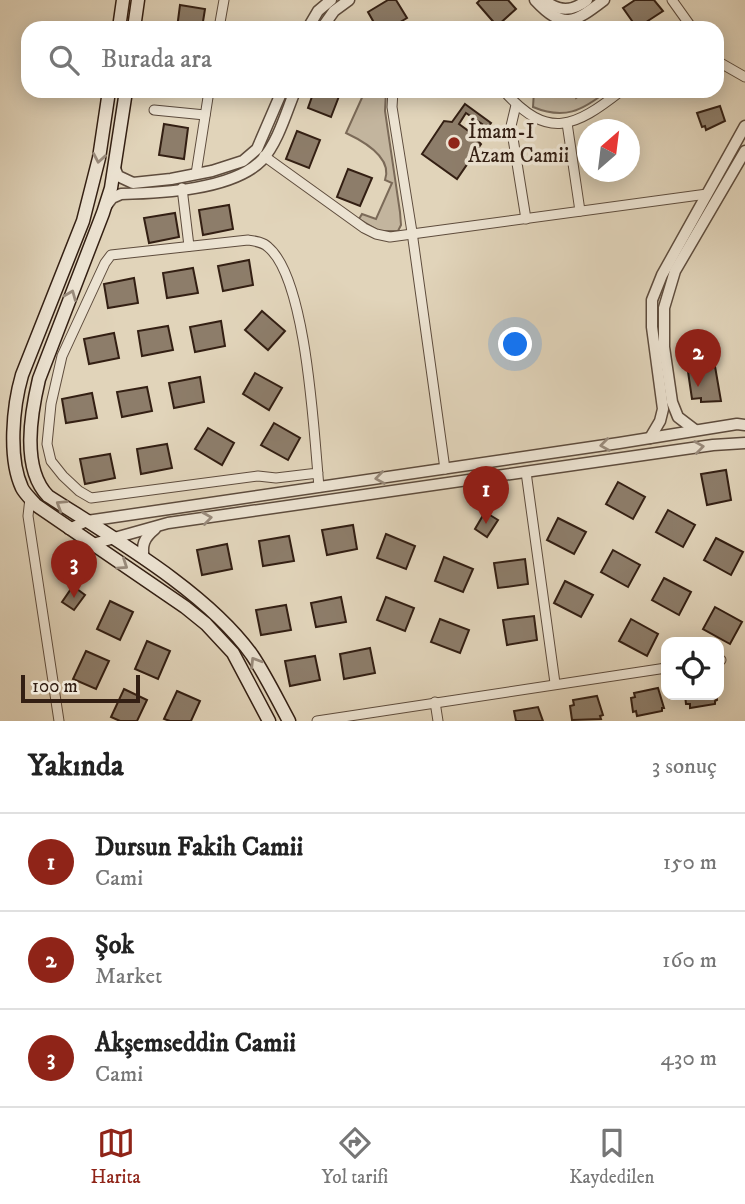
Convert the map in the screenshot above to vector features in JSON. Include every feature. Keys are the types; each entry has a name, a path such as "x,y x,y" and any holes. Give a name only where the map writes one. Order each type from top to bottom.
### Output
{"main road":[{"path":"120,21 123,0"},
{"path":"135,21 138,0"},
{"path":"108,98 99,158 83,221 22,375 16,397 16,469 23,490 36,505 185,607 205,624 233,653 267,720"},
{"path":"124,98 114,166 104,208 38,379 31,448 39,487 48,496 114,538 198,599 234,633 252,655 289,721"}],"street":[{"path":"220,21 224,0"},
{"path":"312,21 318,11 331,0"},
{"path":"327,21 349,0"},
{"path":"535,0 546,12 563,21"},
{"path":"544,0 562,10 572,9 587,0"},
{"path":"569,21 582,17 604,0"},
{"path":"672,0 687,21"},
{"path":"724,65 745,77"},
{"path":"196,174 208,98"},
{"path":"114,166 118,177 133,183 196,174 243,161 257,149 279,98"},
{"path":"104,208 112,198 121,194 182,188 234,178 250,169 270,149 292,98"},
{"path":"392,98 391,107 445,469"},
{"path":"510,98 516,105 541,120 558,124 575,122 596,111 612,98"},
{"path":"516,105 511,126 526,219"},
{"path":"154,110 205,115"},
{"path":"567,123 580,211"},
{"path":"650,438 660,421 663,409 652,327 652,300 662,275 745,126"},
{"path":"695,430 678,417 672,402 664,347 664,308 675,271 745,151"},
{"path":"264,156 364,228 390,237 707,194"},
{"path":"182,188 189,246"},
{"path":"317,473 276,478 258,476 91,498 79,491 51,461 47,444 51,404 62,356 105,262 111,255 248,240 270,248 289,281 299,315 312,407 319,487"},
{"path":"69,528 87,521 695,430 745,425"},
{"path":"93,544 158,526 713,445 745,443"},
{"path":"526,472 555,683"},
{"path":"30,498 28,516 60,721"},
{"path":"144,559 143,542 158,526"},
{"path":"317,721 661,669"},
{"path":"435,702 439,721"}],"shaded area":[{"path":"362,98 386,98 385,111 400,212 401,225 398,231 379,231 359,219 362,214 376,219 392,183 385,180 385,164 381,157 368,145 346,133"},
{"path":"534,98 597,98 581,108 563,113 533,107"}],"building":[{"path":"388,0 396,0 407,18 402,21 373,21 368,12"},
{"path":"480,0 508,0 516,9 503,21 493,21 477,3"},
{"path":"635,0 654,0 663,11 648,21 632,21 623,8"},
{"path":"180,5 205,9 203,21 178,21"},
{"path":"312,98 338,98 331,117 308,108"},
{"name":"İmam-I Azam Camii","path":"465,104 491,123 478,141 481,144 457,179 422,154 444,121 452,122","holes":["466,113 482,124 474,135 459,124"]},
{"path":"720,106 725,121 706,130 705,126 702,127 697,113"},
{"path":"164,124 188,128 184,159 159,155"},
{"path":"297,131 320,140 309,168 286,159"},
{"path":"348,169 372,178 360,206 337,197"},
{"path":"229,205 233,229 203,235 199,210"},
{"path":"175,213 179,237 149,243 144,218"},
{"path":"249,260 253,285 223,291 218,266"},
{"path":"193,268 198,293 167,298 163,273"},
{"path":"134,278 138,303 108,308 104,284"},
{"path":"262,311 285,331 268,350 245,330"},
{"path":"221,321 225,346 195,352 190,327"},
{"path":"168,326 173,350 142,356 138,331"},
{"path":"114,333 119,358 89,364 84,339"},
{"path":"712,349 721,401 701,402 701,398 692,399 686,358 696,357 695,352"},
{"path":"255,373 282,388 269,410 243,394"},
{"path":"200,377 204,402 174,408 169,383"},
{"path":"147,387 152,411 122,417 117,392"},
{"path":"92,393 97,418 66,423 62,399"},
{"path":"274,423 300,438 288,460 261,445"},
{"path":"208,428 234,443 222,465 195,449"},
{"path":"167,444 172,468 141,474 137,449"},
{"path":"110,454 115,478 85,484 80,459"},
{"path":"726,470 731,500 707,505 701,474"},
{"path":"618,482 645,497 633,519 606,504"},
{"path":"668,510 695,525 683,547 656,532"},
{"path":"485,512 498,520 487,537 475,529"},
{"path":"558,518 586,532 574,554 547,540"},
{"path":"353,525 357,549 327,555 322,530"},
{"path":"386,534 415,546 406,569 377,558"},
{"path":"289,536 294,561 263,566 259,541"},
{"path":"716,538 743,552 731,575 704,560"},
{"path":"227,544 232,569 202,575 197,550"},
{"path":"613,550 640,565 628,587 601,572"},
{"path":"444,557 473,569 463,592 435,581"},
{"path":"525,559 528,584 498,588 494,563"},
{"path":"664,578 691,592 679,615 652,600"},
{"path":"565,581 593,595 581,617 554,603"},
{"path":"73,586 85,595 74,610 62,602"},
{"path":"341,597 346,622 316,627 311,603"},
{"path":"386,597 414,608 405,631 377,620"},
{"path":"110,601 133,612 120,640 97,629"},
{"path":"286,605 291,630 261,635 256,610"},
{"path":"715,607 742,622 730,644 724,641 724,637 717,637 703,629"},
{"path":"534,616 537,640 507,645 503,620"},
{"path":"440,619 469,630 460,653 431,642"},
{"path":"631,619 658,634 647,656 619,641"},
{"path":"147,641 170,651 158,679 135,669"},
{"path":"370,648 375,673 344,679 340,654"},
{"path":"86,651 109,661 96,689 73,679"},
{"path":"315,656 320,680 290,686 285,661"},
{"path":"658,688 664,708 662,711 637,716 636,711 633,712 631,698 635,697 634,693"},
{"path":"124,689 147,700 137,721 120,721 111,717"},
{"path":"177,691 200,701 191,721 164,719"},
{"path":"597,696 603,715 600,716 601,719 572,720 570,706 574,705 573,700"},
{"path":"686,700 717,700 715,704 690,708 690,704 686,704"},
{"path":"538,707 543,721 516,721 514,711"}],"place":[{"name":"İmam-I Azam Camii","path":"454,143"},
{"name":"Şok","path":"698,387"},
{"name":"Dursun Fakih Camii","path":"486,524"},
{"name":"Akşemseddin Camii","path":"74,598"}]}
